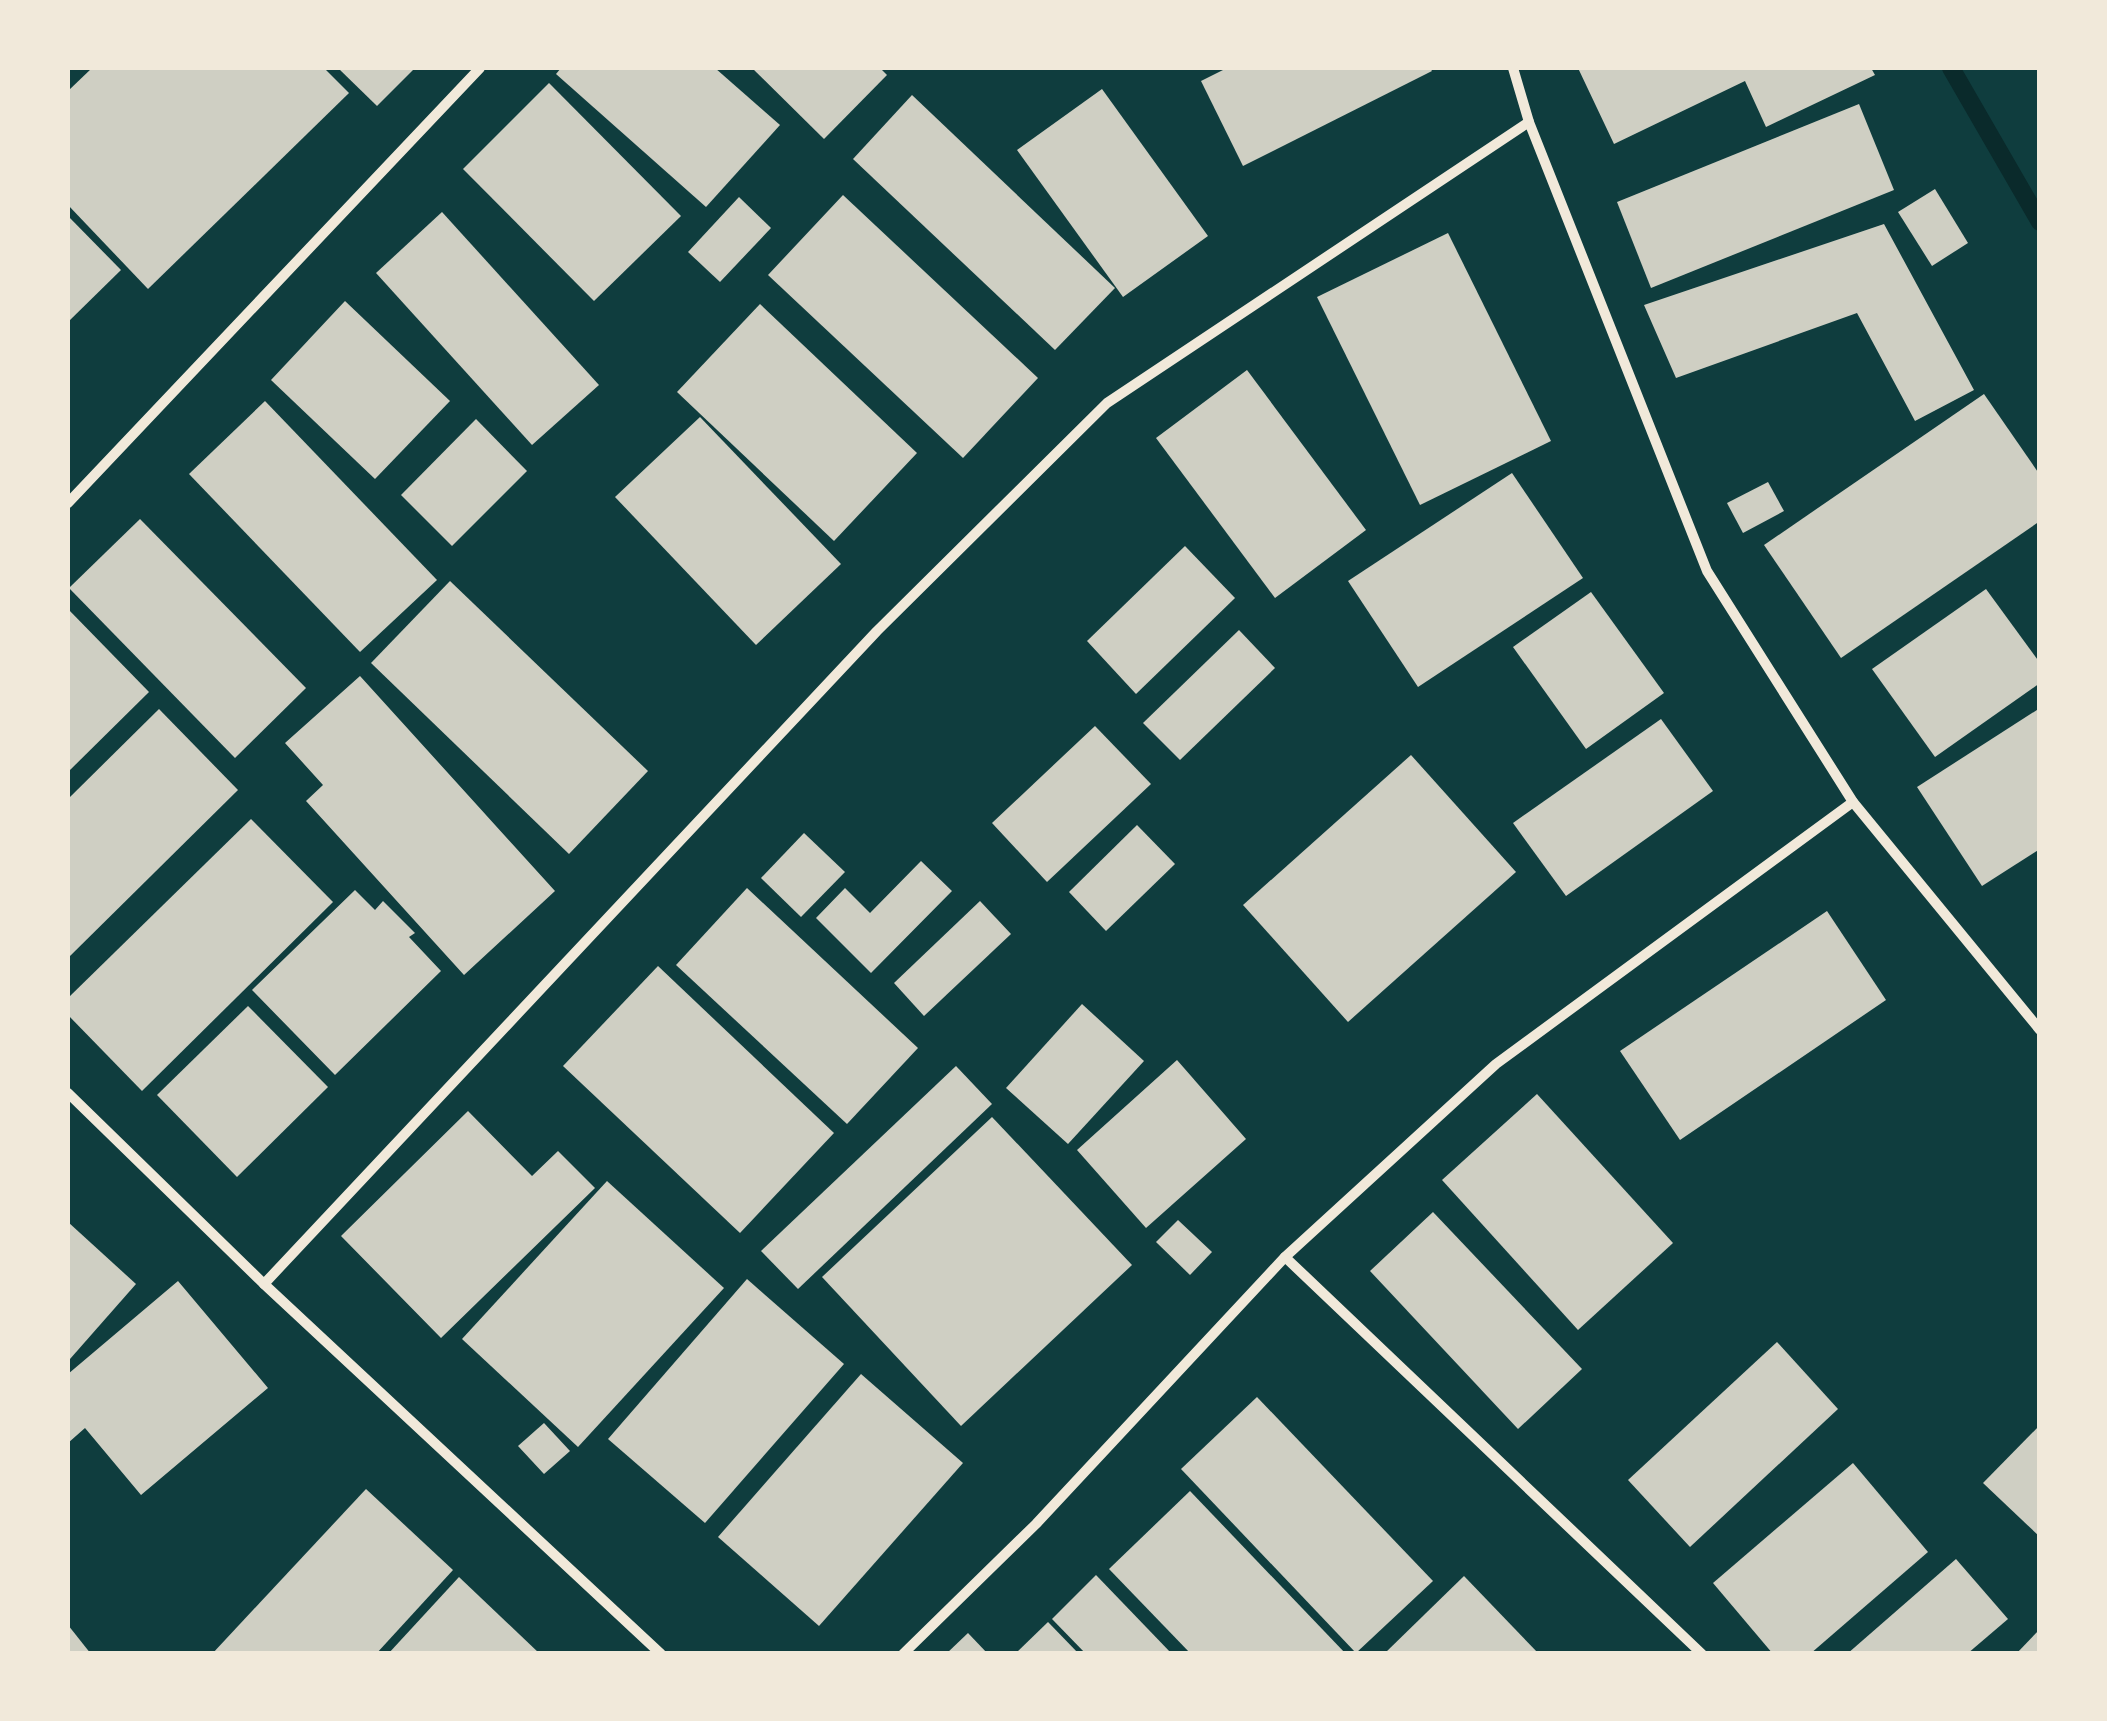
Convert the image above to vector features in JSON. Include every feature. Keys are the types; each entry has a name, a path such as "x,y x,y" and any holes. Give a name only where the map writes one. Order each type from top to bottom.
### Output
{"street":[{"path":"68,503 480,68"},
{"path":"1513,68 1529,122 1707,572 1853,802 2040,1030"},
{"path":"264,1284 876,631 1107,402 1529,122"},
{"path":"903,1654 1036,1524 1285,1258 1496,1064 1853,802"},
{"path":"68,1093 264,1284 661,1654"},
{"path":"1285,1258 1702,1654"}],"building":[{"path":"92,68 324,68 349,93 148,289 68,205 68,91"},
{"path":"338,68 415,68 377,106"},
{"path":"561,68 715,68 780,125 706,207 556,74"},
{"path":"752,68 880,68 887,75 824,139"},
{"path":"1227,68 1432,71 1243,166 1201,81"},
{"path":"1578,68 1871,68 1875,75 1766,127 1745,81 1614,144"},
{"path":"549,83 681,216 594,301 463,169"},
{"path":"1102,89 1208,236 1123,297 1017,150"},
{"path":"912,95 1115,288 1055,350 853,159"},
{"path":"1859,104 1894,190 1651,288 1617,202"},
{"path":"1935,189 1968,243 1932,266 1898,212"},
{"path":"843,195 1038,378 963,458 768,275"},
{"path":"739,197 771,228 720,282 688,252"},
{"path":"442,212 599,385 532,445 376,273"},
{"path":"68,216 121,270 68,322"},
{"path":"1884,224 1974,390 1915,421 1857,313 1676,378 1644,305"},
{"path":"1448,233 1551,441 1420,505 1317,297"},
{"path":"345,301 450,401 375,479 271,380"},
{"path":"760,304 917,453 834,541 677,392"},
{"path":"1247,370 1366,530 1275,598 1156,438"},
{"path":"1984,394 2040,475 2040,521 1841,658 1764,545"},
{"path":"265,401 437,580 360,652 189,474"},
{"path":"700,417 841,564 756,645 615,497"},
{"path":"476,419 527,471 452,546 401,495"},
{"path":"1512,473 1583,578 1418,687 1348,581"},
{"path":"1768,482 1784,511 1743,533 1727,503"},
{"path":"140,519 306,688 235,758 69,588"},
{"path":"1185,546 1235,598 1136,694 1087,641"},
{"path":"450,581 648,771 569,854 371,663"},
{"path":"1986,589 2040,663 2040,683 1935,757 1872,669"},
{"path":"1591,592 1664,693 1586,749 1513,647"},
{"path":"68,609 149,692 68,772"},
{"path":"1239,630 1275,668 1180,760 1143,723"},
{"path":"360,676 555,891 464,975 306,801 323,785 285,743"},
{"path":"2040,708 2040,849 1982,886 1917,787"},
{"path":"159,709 238,790 68,958 68,799"},
{"path":"1661,719 1713,791 1566,896 1513,823"},
{"path":"1095,726 1151,784 1047,882 992,823"},
{"path":"1411,755 1516,872 1348,1022 1243,905"},
{"path":"251,819 333,902 142,1091 68,1015 68,998"},
{"path":"1137,825 1175,864 1106,931 1069,892"},
{"path":"804,833 845,872 801,917 761,878"},
{"path":"921,861 952,891 871,973 816,918 845,888 870,913"},
{"path":"747,888 918,1048 847,1124 676,965"},
{"path":"355,890 375,910 383,901 415,933 409,937 441,971 335,1075 252,990"},
{"path":"980,901 1011,934 924,1016 894,983"},
{"path":"1827,911 1886,1000 1680,1140 1620,1051"},
{"path":"658,966 834,1133 740,1233 563,1066"},
{"path":"1082,1004 1144,1061 1068,1144 1006,1088"},
{"path":"248,1006 328,1087 237,1177 157,1095"},
{"path":"1177,1060 1246,1139 1146,1228 1077,1150"},
{"path":"956,1066 992,1104 798,1289 761,1251"},
{"path":"1537,1094 1673,1243 1578,1330 1442,1180"},
{"path":"468,1111 532,1176 558,1151 595,1188 441,1338 341,1236"},
{"path":"992,1117 1132,1265 961,1426 822,1277"},
{"path":"607,1181 724,1288 578,1447 462,1339"},
{"path":"1433,1212 1582,1369 1518,1429 1370,1271"},
{"path":"1178,1220 1212,1252 1190,1275 1156,1242"},
{"path":"68,1222 136,1284 70,1359 68,1357"},
{"path":"747,1279 844,1364 705,1523 608,1439"},
{"path":"178,1281 268,1388 141,1495 85,1428 68,1443 68,1374"},
{"path":"1777,1342 1838,1409 1690,1547 1628,1480"},
{"path":"861,1374 963,1463 819,1626 718,1537"},
{"path":"1257,1397 1433,1581 1356,1653 1181,1469"},
{"path":"544,1423 570,1451 544,1474 518,1446"},
{"path":"2040,1425 2040,1537 1983,1483"},
{"path":"1853,1463 1928,1552 1810,1654 1773,1654 1713,1583"},
{"path":"366,1489 453,1570 376,1654 212,1654"},
{"path":"1190,1491 1346,1654 1191,1654 1109,1569"},
{"path":"1956,1559 2008,1619 1967,1654 1847,1654"},
{"path":"1096,1575 1172,1654 1086,1654 1052,1619"},
{"path":"1464,1576 1539,1654 1384,1654"},
{"path":"459,1577 540,1654 388,1654"},
{"path":"1048,1622 1079,1654 1015,1654"},
{"path":"68,1625 91,1654 68,1654"},
{"path":"2040,1629 2040,1654 2016,1654"},
{"path":"968,1633 988,1654 946,1654"}],"waterway":[{"path":"1951,68 2040,222"}]}
